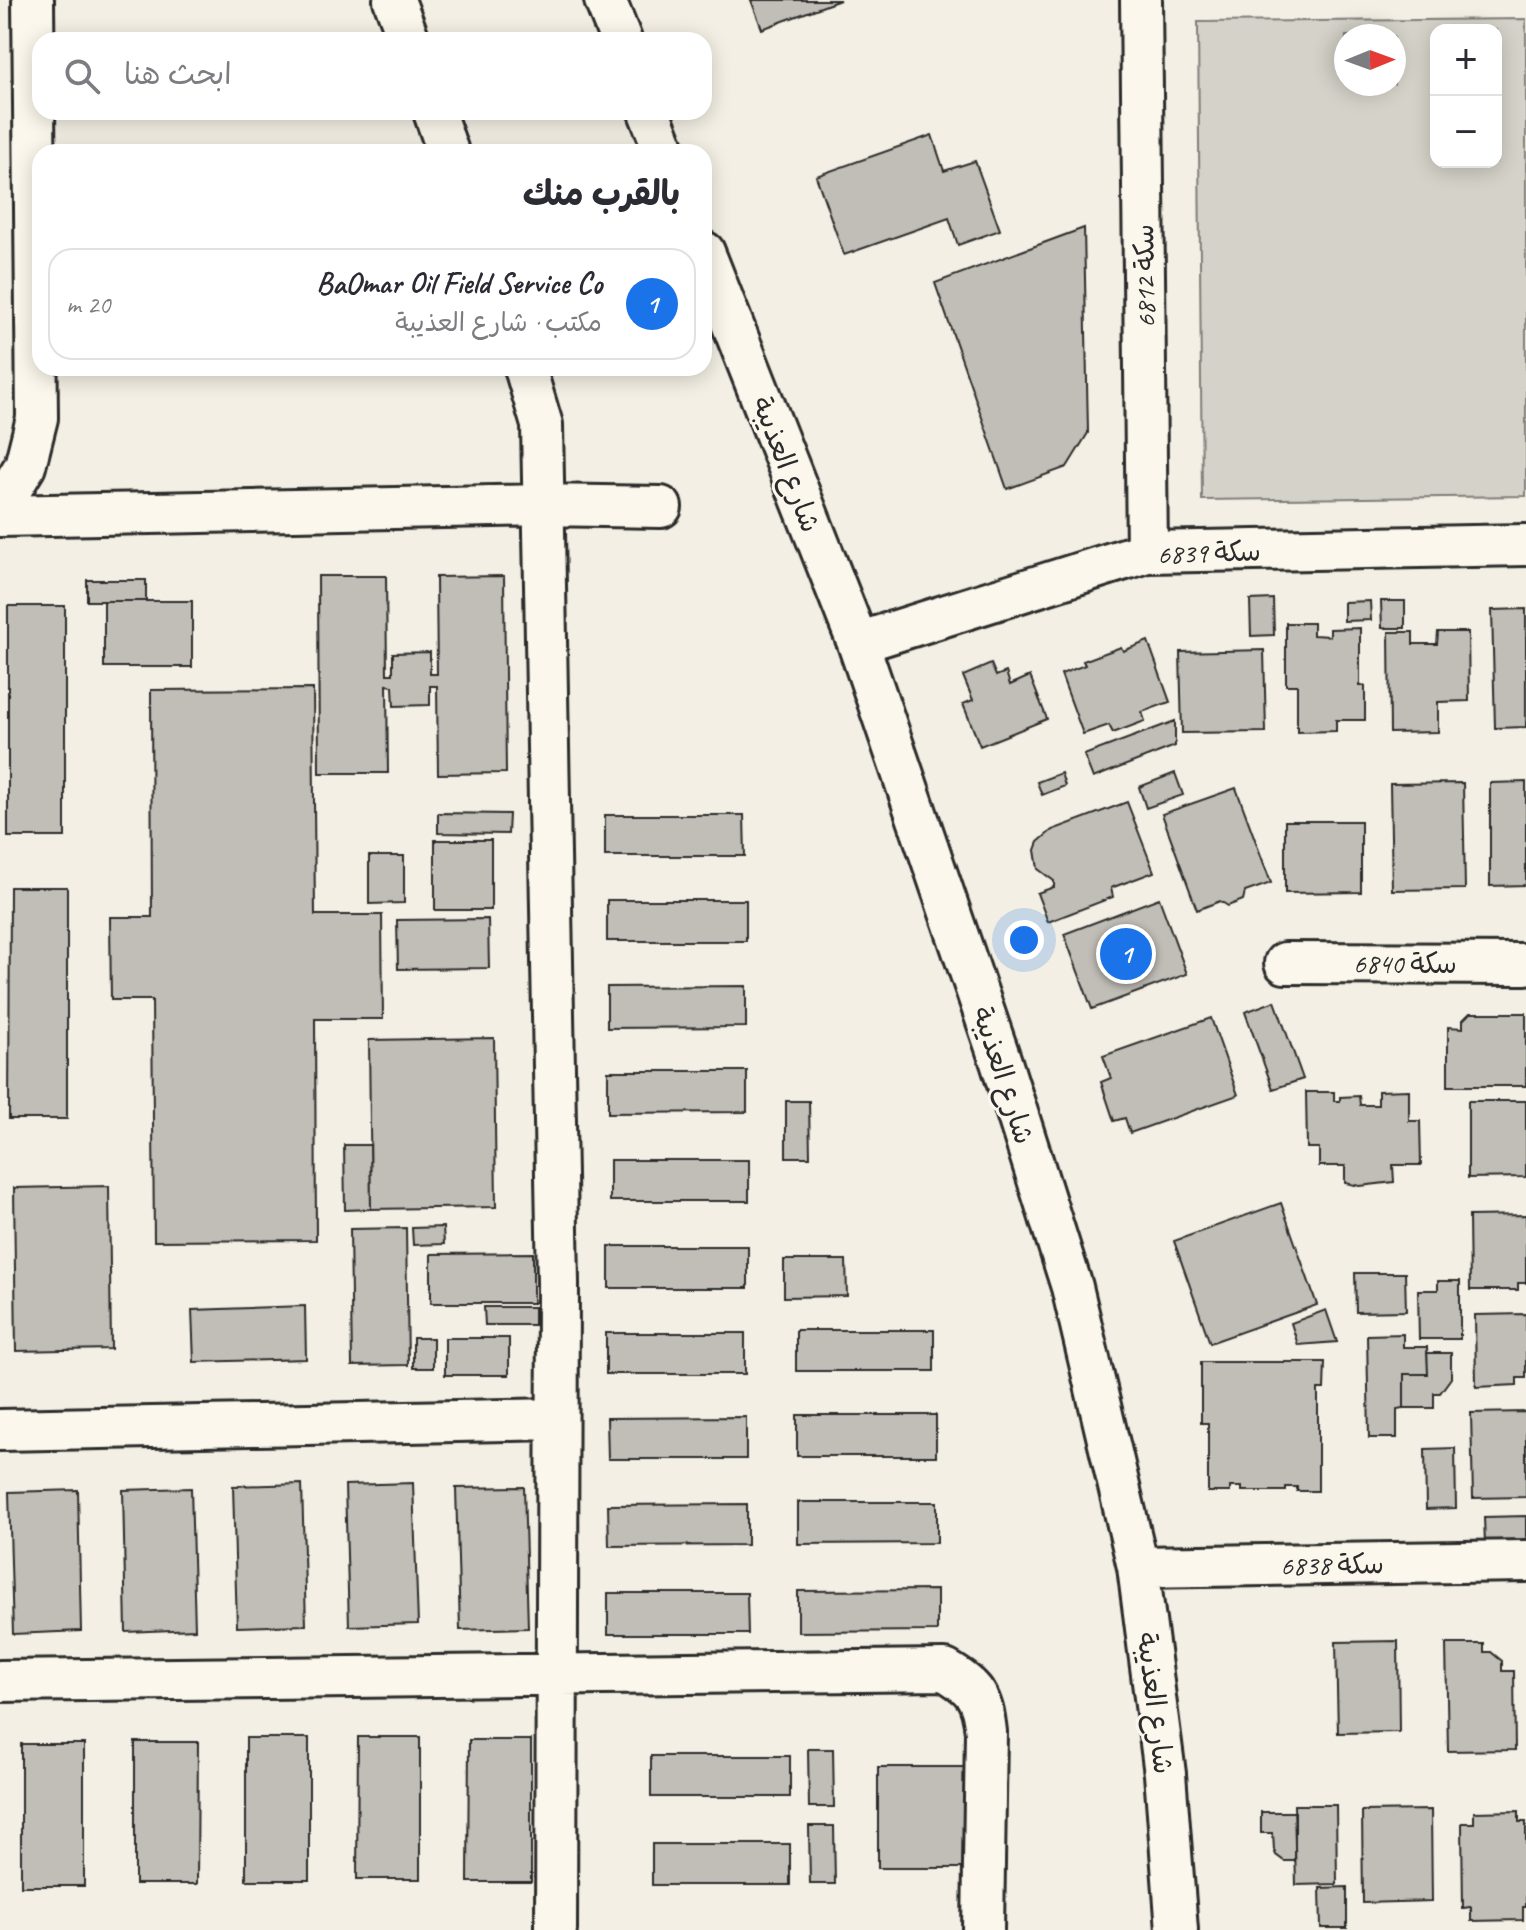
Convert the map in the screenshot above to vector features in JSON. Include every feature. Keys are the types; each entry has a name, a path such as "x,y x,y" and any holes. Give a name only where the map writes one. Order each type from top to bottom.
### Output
{"street":[{"path":"33,0 33,32"},
{"path":"394,0 406,32"},
{"path":"605,0 618,32"},
{"name":"سكة 6812","path":"1141,0 1147,552"},
{"path":"34,120 34,144"},
{"path":"437,120 445,144"},
{"path":"652,120 662,144"},
{"name":"شارع العذيبة","path":"712,272 858,643 1001,1062 1072,1287 1138,1567 1165,1774 1177,1930"},
{"path":"0,507 25,466 37,418 37,376"},
{"path":"527,376 542,425 544,505 558,1267 556,1930"},
{"path":"0,516 544,505 661,507"},
{"name":"سكة 6839","path":"858,643 1147,552 1526,545"},
{"name":"سكة 6840","path":"1285,963 1526,964"},
{"path":"0,1430 557,1419"},
{"name":"سكة 6838","path":"1138,1567 1526,1561"},
{"path":"0,1681 945,1670 970,1685 984,1706 983,1930"}],"shaded area":[{"path":"1526,19 1526,496 1202,500 1198,22"}],"building":[{"path":"751,0 840,0 762,29"},
{"path":"932,135 944,171 975,161 1000,230 958,245 949,218 844,255 816,176"},
{"path":"1084,228 1088,433 1067,467 1007,489 935,283"},
{"path":"318,576 386,576 387,674 393,674 393,653 430,652 430,674 437,674 436,577 504,576 506,773 438,774 437,686 430,686 430,705 394,706 393,686 387,685 388,773 319,773"},
{"path":"87,580 146,580 146,601 87,601"},
{"path":"1273,599 1274,635 1251,636 1250,600"},
{"path":"104,601 192,601 192,667 104,667"},
{"path":"1370,601 1371,620 1344,621 1344,602"},
{"path":"1381,601 1405,601 1405,628 1382,628"},
{"path":"8,606 65,606 65,837 8,837"},
{"path":"1526,609 1526,727 1495,728 1492,610"},
{"path":"1286,623 1313,623 1313,635 1330,636 1330,629 1360,628 1360,686 1365,686 1365,720 1336,720 1336,731 1297,732 1297,685 1286,685"},
{"path":"1389,632 1413,632 1413,644 1437,644 1438,632 1468,632 1469,701 1438,702 1438,732 1390,733"},
{"path":"1148,641 1170,702 1142,712 1145,721 1113,733 1109,725 1083,734 1061,674 1085,665 1083,661"},
{"path":"1264,650 1266,732 1182,733 1180,652"},
{"path":"991,664 996,676 1006,672 1010,685 1030,676 1047,719 980,746 963,704 973,700 963,676"},
{"path":"313,689 315,915 382,915 383,1019 315,1019 316,1240 154,1241 152,1000 111,1000 110,917 152,917 151,690"},
{"path":"1175,721 1175,746 1093,778 1084,755"},
{"path":"1061,773 1065,786 1042,795 1037,782"},
{"path":"1175,773 1183,795 1146,808 1139,787"},
{"path":"1526,782 1526,885 1490,886 1490,783"},
{"path":"1463,783 1465,889 1392,890 1390,784"},
{"path":"1236,788 1271,883 1245,892 1243,900 1228,906 1220,901 1197,910 1162,814"},
{"path":"1127,802 1154,872 1111,888 1113,897 1048,922 1037,893 1054,887 1054,881 1038,869 1035,850 1038,842 1052,830"},
{"path":"438,813 509,814 508,834 438,833"},
{"path":"605,815 744,815 745,856 605,856"},
{"path":"1285,821 1361,821 1361,892 1285,893"},
{"path":"435,840 491,840 491,910 435,910"},
{"path":"369,856 404,856 404,903 369,904"},
{"path":"10,887 67,887 67,1119 9,1119"},
{"path":"1159,898 1187,974 1092,1009 1064,934"},
{"path":"607,900 746,900 746,941 607,941"},
{"path":"488,919 489,968 398,969 397,920"},
{"path":"746,986 746,1027 607,1028 607,987"},
{"path":"1275,1001 1303,1079 1273,1089 1245,1012"},
{"path":"1470,1013 1526,1013 1526,1086 1448,1086 1448,1027 1463,1028 1463,1020"},
{"path":"1211,1018 1238,1095 1130,1133 1125,1118 1114,1121 1101,1082 1111,1078 1103,1056"},
{"path":"494,1038 496,1207 371,1209 369,1040"},
{"path":"608,1071 747,1071 747,1112 608,1113"},
{"path":"1409,1090 1409,1121 1420,1121 1421,1165 1393,1165 1394,1182 1360,1186 1345,1183 1345,1166 1319,1166 1319,1148 1307,1148 1306,1092 1334,1092 1334,1101 1340,1101 1340,1097 1359,1096 1360,1105 1378,1105 1378,1091"},
{"path":"786,1101 809,1101 810,1157 786,1157"},
{"path":"1468,1101 1526,1101 1526,1177 1468,1178"},
{"path":"344,1145 370,1145 371,1209 345,1210"},
{"path":"610,1160 749,1160 749,1201 610,1201"},
{"path":"109,1186 111,1349 16,1351 14,1188"},
{"path":"1281,1203 1317,1305 1210,1343 1174,1241"},
{"path":"1526,1215 1526,1283 1518,1283 1518,1290 1470,1290 1469,1216"},
{"path":"443,1227 444,1244 413,1245 412,1228"},
{"path":"406,1228 408,1365 352,1366 350,1229"},
{"path":"609,1246 748,1246 748,1288 609,1288"},
{"path":"533,1253 533,1303 431,1303 431,1254"},
{"path":"784,1260 846,1260 847,1296 784,1297"},
{"path":"1355,1273 1405,1273 1406,1311 1356,1312"},
{"path":"1438,1281 1460,1281 1460,1339 1419,1339 1418,1290 1438,1290"},
{"path":"305,1306 306,1359 194,1362 192,1310"},
{"path":"484,1307 534,1307 534,1325 485,1325"},
{"path":"1326,1310 1337,1342 1298,1345 1291,1323"},
{"path":"1526,1314 1526,1378 1517,1378 1517,1385 1476,1387 1475,1315"},
{"path":"796,1330 934,1330 934,1371 796,1371"},
{"path":"606,1333 745,1333 745,1374 606,1374"},
{"path":"1403,1334 1403,1347 1427,1347 1428,1374 1404,1374 1404,1408 1397,1409 1397,1438 1369,1438 1367,1335"},
{"path":"413,1338 433,1338 433,1368 413,1368"},
{"path":"445,1338 509,1338 509,1375 445,1375"},
{"path":"1427,1353 1451,1353 1451,1378 1440,1393 1434,1393 1434,1408 1404,1408 1404,1374 1428,1374"},
{"path":"1201,1362 1325,1362 1324,1389 1318,1389 1318,1491 1297,1491 1297,1487 1286,1487 1286,1491 1242,1491 1242,1487 1230,1487 1230,1492 1208,1492 1208,1423 1201,1423"},
{"path":"1526,1412 1526,1497 1473,1498 1471,1413"},
{"path":"797,1415 936,1415 936,1456 797,1456"},
{"path":"746,1417 746,1459 608,1459 607,1418"},
{"path":"1455,1448 1456,1508 1426,1509 1425,1449"},
{"path":"413,1483 418,1624 349,1626 345,1485"},
{"path":"302,1484 306,1625 237,1627 233,1486"},
{"path":"524,1487 528,1628 460,1630 456,1488"},
{"path":"191,1488 195,1629 126,1632 123,1490"},
{"path":"78,1490 81,1631 13,1634 9,1492"},
{"path":"798,1502 937,1502 937,1543 798,1544"},
{"path":"747,1504 747,1545 609,1546 608,1505"},
{"path":"1526,1516 1526,1544 1485,1544 1484,1517"},
{"path":"937,1590 937,1631 798,1632 798,1591"},
{"path":"608,1593 747,1593 748,1634 608,1634"},
{"path":"1398,1641 1399,1732 1338,1733 1336,1642"},
{"path":"1446,1644 1484,1644 1484,1652 1491,1652 1502,1661 1502,1671 1514,1671 1515,1750 1448,1751"},
{"path":"358,1737 420,1737 420,1879 357,1879"},
{"path":"246,1738 309,1738 309,1880 246,1880"},
{"path":"469,1740 531,1740 531,1882 468,1882"},
{"path":"135,1742 198,1742 197,1884 135,1884"},
{"path":"21,1744 84,1744 84,1886 21,1886"},
{"path":"808,1749 833,1749 834,1807 809,1807"},
{"path":"651,1756 790,1756 790,1797 651,1797"},
{"path":"878,1767 970,1767 970,1868 878,1868"},
{"path":"1294,1805 1336,1805 1337,1884 1296,1885"},
{"path":"1431,1810 1432,1901 1363,1903 1362,1811"},
{"path":"1519,1811 1519,1822 1526,1822 1526,1907 1523,1907 1523,1920 1471,1921 1471,1907 1463,1908 1462,1823 1474,1823 1474,1812"},
{"path":"1261,1812 1295,1812 1295,1861 1284,1861 1276,1855 1273,1833 1261,1833"},
{"path":"809,1826 834,1826 835,1884 810,1884"},
{"path":"652,1844 790,1844 790,1885 652,1885"},
{"path":"1347,1887 1347,1928 1321,1928 1320,1888"}],"place":[{"name":"BaOmar Oil Field Service Co","path":"1126,954"}]}
